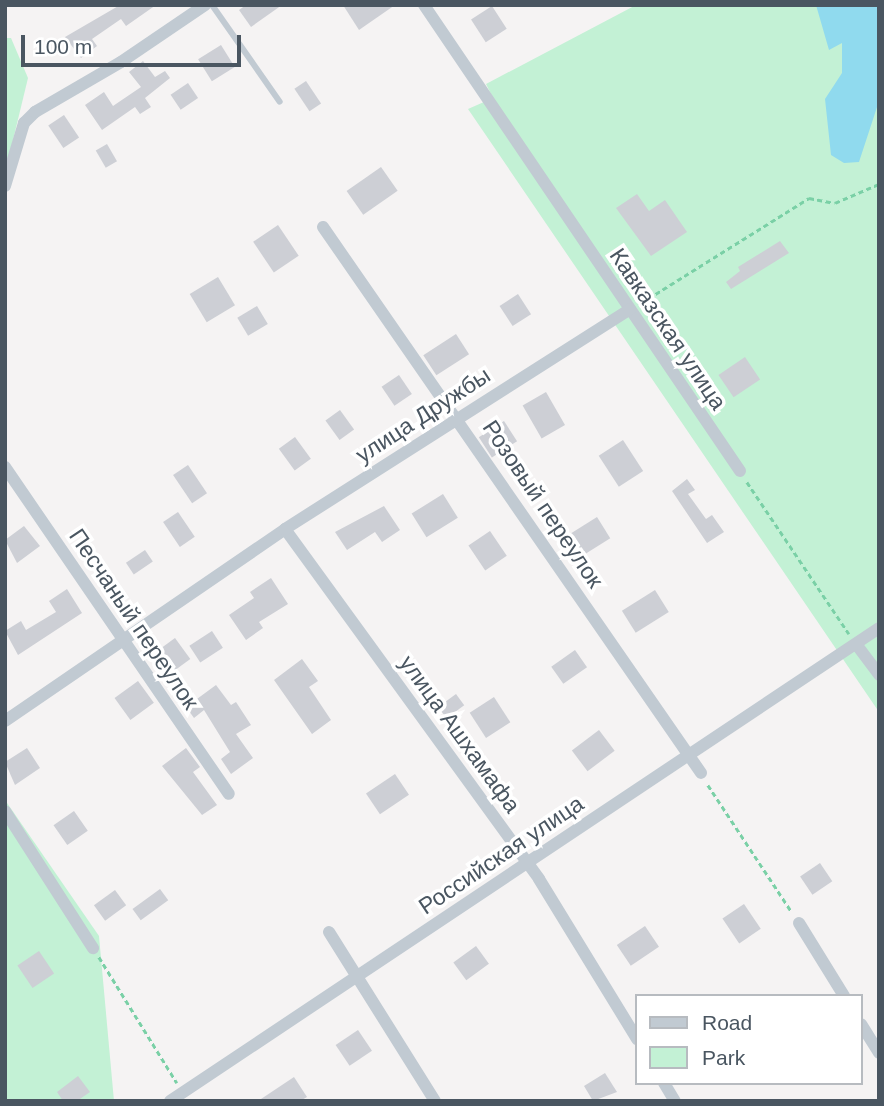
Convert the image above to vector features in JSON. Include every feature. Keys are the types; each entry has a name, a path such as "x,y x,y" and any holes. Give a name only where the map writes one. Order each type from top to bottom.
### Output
{"street":[{"path":"5,186 24,123 34,112 121,62 205,5"},
{"name":"Кавказcкая улица","path":"424,5 740,471"},
{"name":"Розовый переулок","path":"323,227 458,416 701,773"},
{"name":"улица Дружбы","path":"5,720 125,641 285,529 458,416 630,309"},
{"name":"Песчаный переулок","path":"5,467 229,794"},
{"name":"улица Ашхамафа","path":"285,529 527,863 636,1037"},
{"name":"Российская улица","path":"170,1101 879,628"},
{"path":"856,644 879,675"},
{"path":"5,811 93,948"},
{"path":"799,923 843,994"},
{"path":"329,932 435,1101"},
{"path":"863,1027 879,1053"},
{"path":"665,1085 675,1101"}],"lane":[{"path":"212,5 280,102"}],"path":[{"path":"630,309 809,198 835,203 879,184"},
{"path":"740,471 856,644"},
{"path":"701,773 799,923"},
{"path":"93,948 182,1093"}],"green space":[{"path":"636,5 879,5 879,712 468,109 493,98 486,84"},
{"path":"5,38 11,38 28,78 5,173"},
{"path":"5,800 99,936 114,1101 5,1101"}],"water":[{"path":"816,5 879,5 879,101 859,162 844,163 831,155 825,99 842,73 842,43 829,50"}],"building":[{"path":"120,5 156,5 126,26 121,19 92,39 97,46 81,58 65,37"},
{"path":"246,5 282,5 251,27 239,10"},
{"path":"343,5 395,5 359,30"},
{"path":"492,6 507,29 486,42 471,20"},
{"path":"221,45 235,67 212,81 198,59"},
{"path":"143,61 155,77 165,71 170,78 145,98 151,107 140,114 135,107 102,130 85,105 104,92 113,106 141,87 129,72"},
{"path":"306,81 321,103 309,111 294,89"},
{"path":"188,83 198,98 181,110 171,95"},
{"path":"64,115 79,137 63,148 48,126"},
{"path":"107,144 117,161 106,168 96,150"},
{"path":"381,167 398,191 363,215 347,191"},
{"path":"637,194 649,211 665,200 687,232 651,256 616,208"},
{"path":"278,225 299,256 274,272 253,242"},
{"path":"780,241 789,253 731,289 726,282 740,271 738,267"},
{"path":"218,277 235,305 207,322 190,294"},
{"path":"518,294 531,314 513,326 500,306"},
{"path":"257,306 268,324 248,336 237,318"},
{"path":"456,334 469,354 436,375 423,355"},
{"path":"745,357 760,379 734,397 718,375"},
{"path":"399,375 412,394 394,406 382,387"},
{"path":"546,392 565,425 542,438 523,406"},
{"path":"340,410 354,429 340,440 325,421"},
{"path":"504,421 517,441 492,457 479,437"},
{"path":"295,437 311,459 295,471 279,449"},
{"path":"623,440 643,471 619,487 599,456"},
{"path":"188,465 207,493 192,503 173,475"},
{"path":"687,479 695,490 688,494 706,519 712,515 724,532 707,543 672,491"},
{"path":"443,494 458,518 426,537 412,514"},
{"path":"384,506 400,530 382,542 375,532 347,550 335,532"},
{"path":"178,512 195,537 180,547 163,522"},
{"path":"597,517 610,538 584,555 571,533"},
{"path":"24,526 40,546 17,563 5,540"},
{"path":"490,531 507,556 485,570 468,546"},
{"path":"145,550 153,562 134,574 126,563"},
{"path":"271,578 288,604 259,622 263,628 246,640 229,615 254,598 250,592"},
{"path":"67,589 82,613 18,655 5,631 21,621 26,630 56,612 49,601"},
{"path":"655,590 669,612 636,633 622,611"},
{"path":"212,631 223,648 200,662 189,646"},
{"path":"175,638 190,659 175,670 160,649"},
{"path":"575,650 587,667 563,684 551,667"},
{"path":"302,659 318,681 309,687 331,720 312,734 274,680"},
{"path":"138,681 154,703 130,720 115,698"},
{"path":"216,685 231,705 236,702 251,725 236,734 253,758 231,774 221,759 230,752 204,710 194,718 186,707"},
{"path":"456,694 464,705 446,718 438,707"},
{"path":"494,697 510,722 486,738 470,713"},
{"path":"599,730 615,751 587,771 572,750"},
{"path":"27,748 40,768 15,785 5,762"},
{"path":"186,748 200,767 193,772 217,805 202,815 162,766"},
{"path":"395,774 409,795 380,814 366,794"},
{"path":"74,811 88,831 67,845 54,825"},
{"path":"820,863 832,881 812,895 800,876"},
{"path":"160,889 168,900 141,920 132,909"},
{"path":"115,890 126,905 105,921 94,905"},
{"path":"744,904 761,929 739,943 722,919"},
{"path":"645,926 659,947 631,966 617,945"},
{"path":"476,946 489,964 466,980 453,962"},
{"path":"39,951 54,973 33,988 17,966"},
{"path":"358,1030 372,1051 350,1066 336,1045"},
{"path":"605,1073 617,1092 593,1101 584,1086"},
{"path":"78,1076 90,1092 77,1101 63,1101 57,1092"},
{"path":"294,1077 307,1097 300,1101 258,1101"}]}
